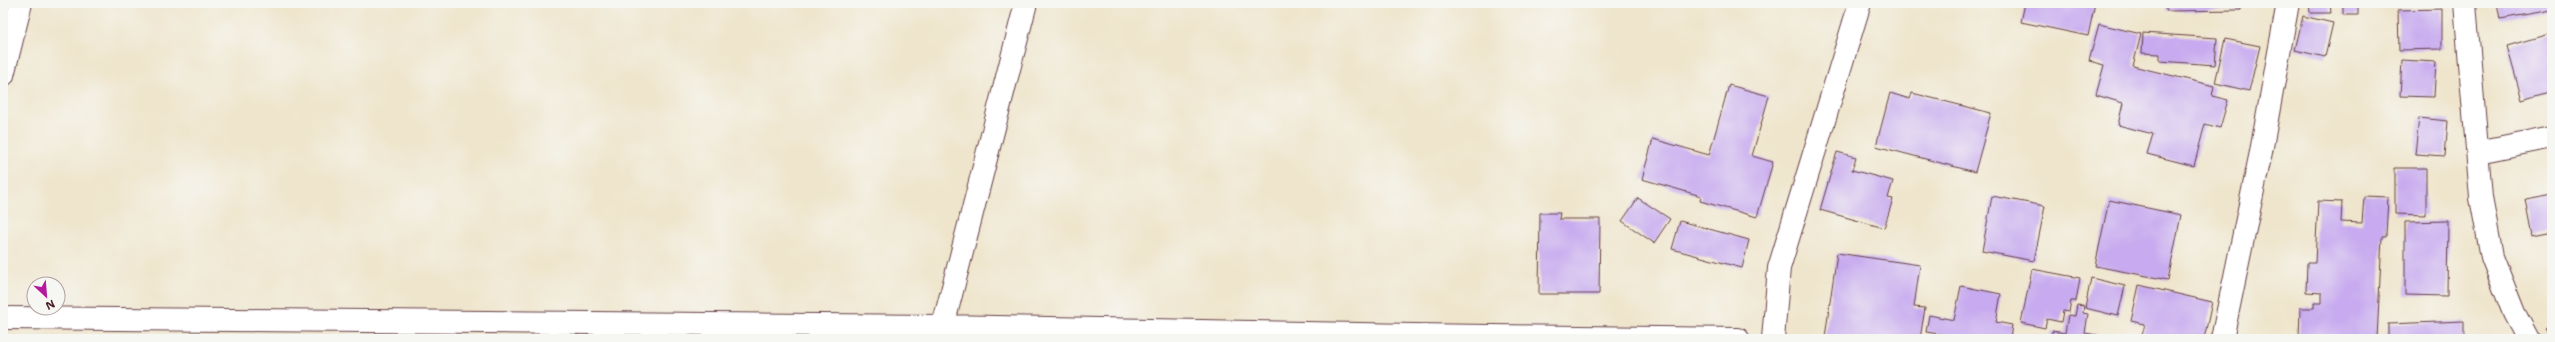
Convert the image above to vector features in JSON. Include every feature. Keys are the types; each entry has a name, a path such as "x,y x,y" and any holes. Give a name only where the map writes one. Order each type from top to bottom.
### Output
{"street":[{"path":"3,75 21,3"},
{"path":"943,332 1026,3"},
{"path":"1773,339 1779,268 1860,3"},
{"path":"2222,339 2261,152 2288,3"},
{"path":"2465,3 2481,198 2492,257 2514,313 2528,339"},
{"path":"2478,152 2552,137"},
{"path":"3,318 943,332 1738,339"}],"building":[{"path":"2025,3 2095,3 2088,36 2021,22"},
{"path":"2166,3 2241,3 2241,10 2166,11"},
{"path":"2309,3 2330,3 2331,13 2310,13"},
{"path":"2343,3 2358,3 2358,15 2343,15"},
{"path":"2497,3 2552,3 2552,10 2500,19"},
{"path":"2442,9 2442,49 2399,50 2398,10"},
{"path":"2303,16 2333,23 2325,57 2295,50"},
{"path":"2099,24 2141,34 2133,66 2214,86 2212,96 2228,100 2220,128 2205,124 2194,166 2147,154 2153,134 2118,125 2123,103 2096,95 2104,65 2089,61"},
{"path":"2143,33 2217,38 2215,65 2160,61 2160,54 2142,53"},
{"path":"2549,34 2552,45 2552,91 2522,100 2507,46"},
{"path":"2225,39 2260,46 2249,91 2215,83"},
{"path":"2402,60 2436,62 2434,97 2400,96"},
{"path":"1729,85 1769,96 1752,156 1773,162 1757,217 1700,201 1701,196 1642,179 1653,139 1709,155"},
{"path":"1890,93 1910,99 1912,93 1991,113 1975,172 1876,146"},
{"path":"2419,118 2448,121 2445,156 2415,154"},
{"path":"1837,152 1856,157 1852,170 1893,181 1888,198 1893,199 1884,228 1820,210"},
{"path":"2395,168 2426,168 2426,215 2395,214"},
{"path":"2552,194 2552,232 2532,236 2525,199"},
{"path":"1992,196 2045,206 2034,261 1982,251"},
{"path":"2364,196 2388,197 2386,237 2382,237 2377,339 2299,339 2300,308 2314,308 2314,303 2322,303 2322,293 2306,292 2307,263 2315,263 2318,201 2342,202 2341,222 2362,223"},
{"path":"1638,198 1670,219 1654,243 1622,221"},
{"path":"2109,200 2181,215 2168,280 2095,266"},
{"path":"1540,213 1560,213 1559,219 1600,219 1599,294 1539,294"},
{"path":"1680,221 1749,240 1742,268 1672,249"},
{"path":"2448,221 2447,296 2405,295 2405,222"},
{"path":"1837,253 1920,265 1914,307 1925,308 1920,339 1840,339 1825,337"},
{"path":"2032,269 2080,278 2076,301 2071,301 2069,312 2063,311 2061,322 2047,319 2045,328 2021,323"},
{"path":"2091,278 2125,286 2118,316 2085,308"},
{"path":"2139,285 2212,302 2204,339 2141,339 2145,324 2131,321"},
{"path":"1961,286 2001,294 1996,322 2012,325 2010,339 1944,339 1945,335 1926,332 1929,315 1954,320"},
{"path":"2077,305 2084,306 2083,313 2088,314 2085,333 2119,339 2051,339 2052,331 2065,333 2068,315 2075,316"},
{"path":"2464,321 2464,339 2388,339 2388,324"},
{"path":"2552,326 2552,338 2545,329"}]}
